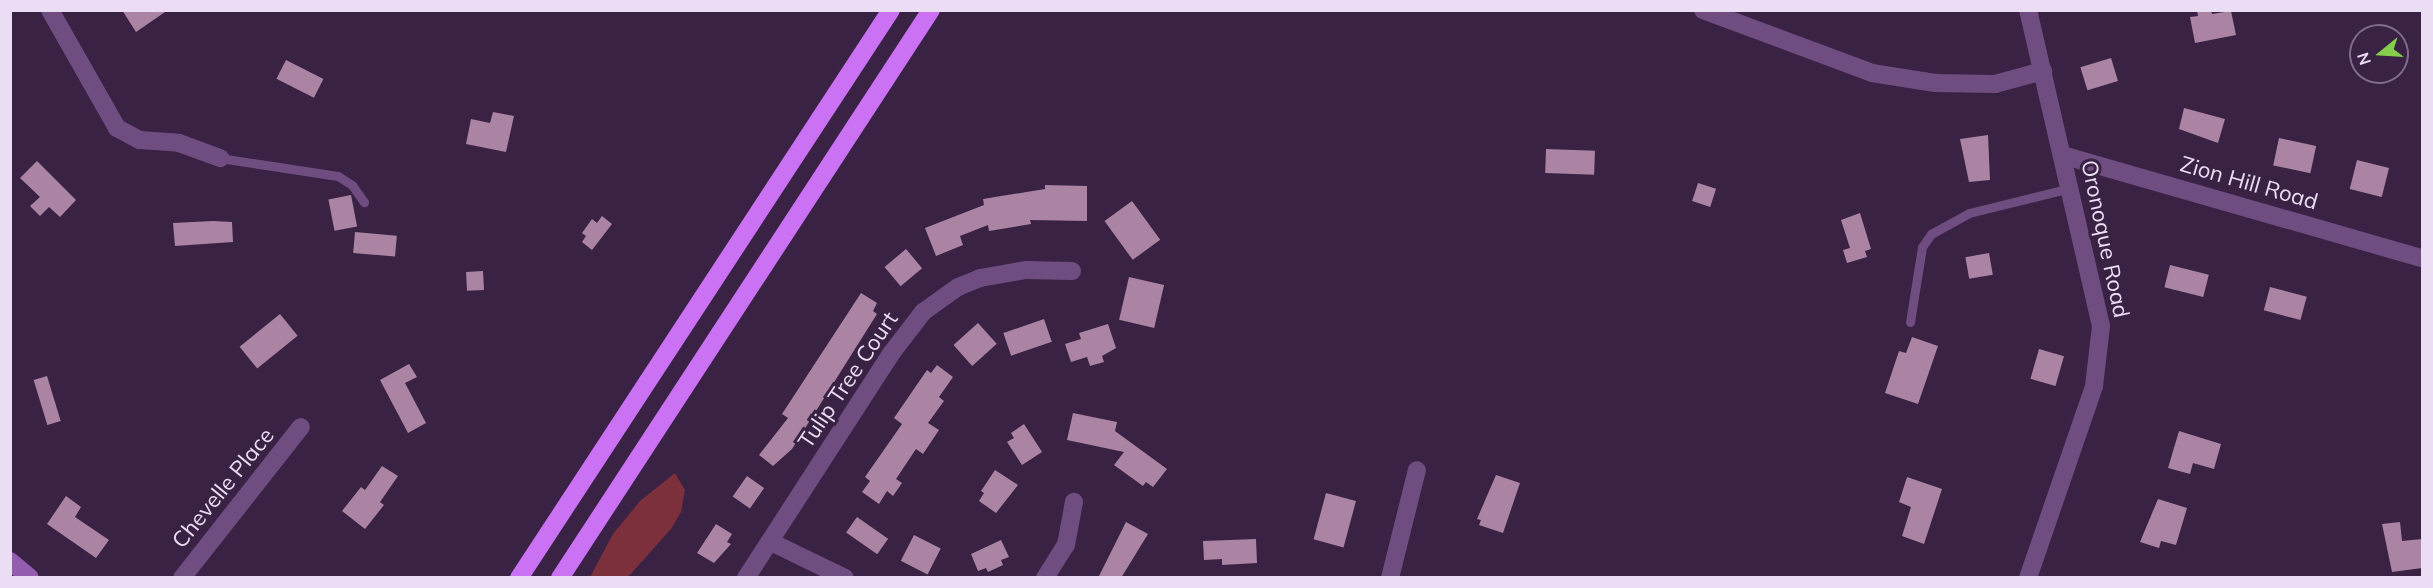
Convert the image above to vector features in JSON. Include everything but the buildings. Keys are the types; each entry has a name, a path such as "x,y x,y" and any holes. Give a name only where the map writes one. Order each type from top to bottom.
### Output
{"highway":[{"path":"519,578 891,10"},
{"path":"560,578 931,10"}],"main road":[{"path":"10,561 30,578"}],"street":[{"path":"50,10 117,128 140,140 179,143 220,158"},
{"path":"1703,10 1872,73 1935,83 1995,84 2043,71"},
{"name":"Oronoque Road","path":"2028,10 2099,306 2101,344 2086,410 2028,578"},
{"name":"Zion Hill Road","path":"2062,155 2422,258"},
{"name":"Tulip Tree Court","path":"746,578 890,355 922,312 958,287 980,278 1026,270 1072,271"},
{"name":"Chevelle Place","path":"182,578 301,428"},
{"path":"1390,578 1417,470"},
{"path":"1045,578 1066,545 1074,502"},
{"path":"771,542 845,578"}],"lane":[{"path":"220,158 338,176 352,185 364,202"},
{"path":"1910,322 1922,247 1931,234 1970,213 2070,188"}],"shaded area":[{"path":"675,473 685,490 681,512 671,529 628,577 590,577 613,534 640,501"}]}
